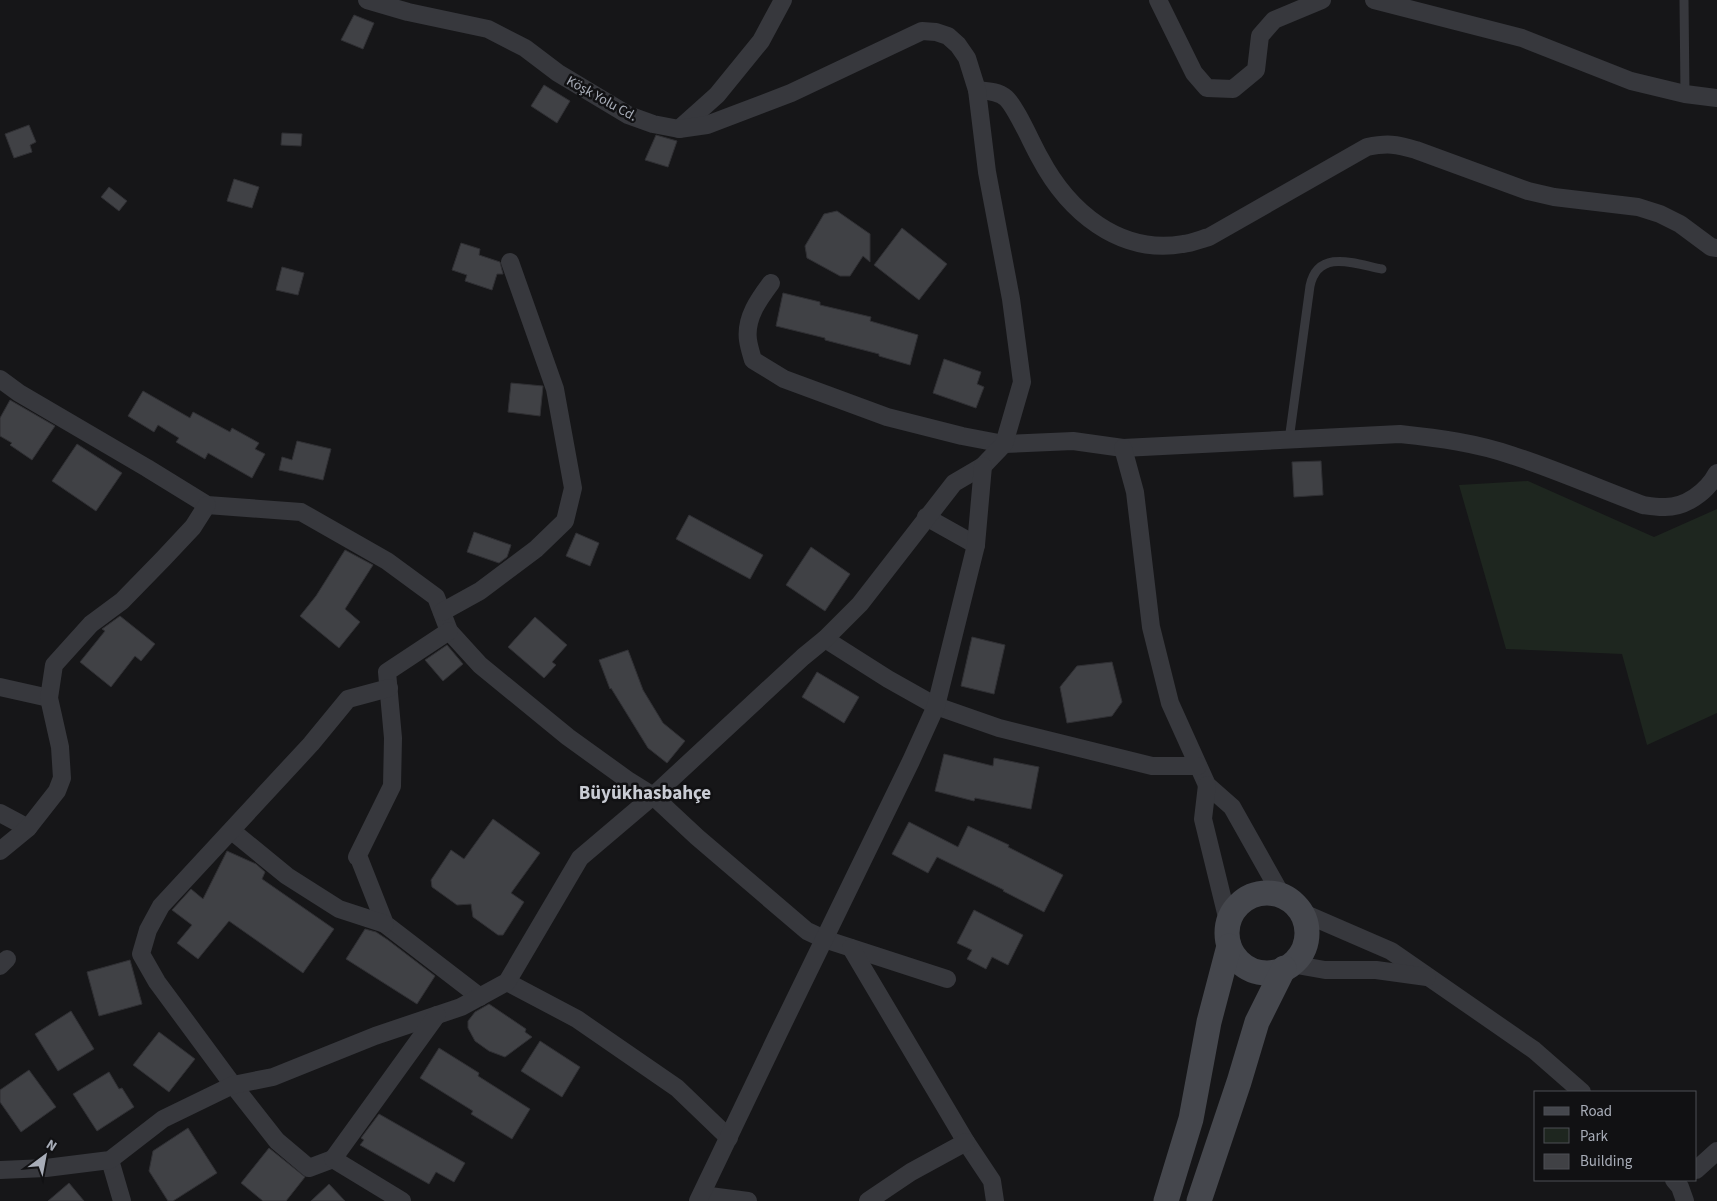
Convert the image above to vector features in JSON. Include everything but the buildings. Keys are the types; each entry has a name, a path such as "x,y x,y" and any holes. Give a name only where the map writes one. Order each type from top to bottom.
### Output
{"street":[{"name":"Köşk Yolu Cd.","path":"367,0 408,12 488,29 526,48 558,73 628,115 654,124 678,129 707,125 791,93 922,30 948,36 958,45 967,58 977,90"},
{"path":"678,129 717,95 761,41 782,0"},
{"path":"1158,0 1194,73 1206,88 1233,89 1256,70 1260,36 1274,20 1322,0"},
{"path":"1374,0 1522,38 1631,81 1685,94 1717,98"},
{"path":"0,1170 46,1168 110,1160 164,1119 232,1086 273,1077 375,1036 462,1007 507,982 580,858 653,796 803,657 825,639 860,604 954,483 984,466 1004,444 1022,382 1011,299 987,172 977,90 992,91 1000,94 1011,103 1048,173 1060,192 1076,208 1112,234 1138,243 1160,246 1184,244 1209,237 1367,147 1383,144 1400,145 1416,150 1528,191 1554,197 1638,207 1660,214 1680,224 1712,247 1717,248"},
{"path":"442,612 480,591 536,549 565,522 573,488 555,389 510,262"},
{"path":"771,283 760,297 750,316 747,339 753,360 784,379 887,417 962,436 1004,444 1073,441 1123,448 1400,434 1440,438 1513,455 1643,505 1665,508 1687,502 1701,493 1717,473"},
{"path":"0,378 19,393 207,505 301,512 387,561 436,597 449,631 480,664 521,700 629,781 653,796 808,931 824,939 947,979"},
{"path":"1123,448 1135,492 1151,628 1170,703 1207,786 1232,807 1282,896"},
{"path":"748,1201 700,1198 936,706 976,545 984,466"},
{"path":"0,851 28,828 57,791 62,778 60,747 49,698 54,665 91,624 122,601 175,546 193,527 207,505"},
{"path":"926,517 976,545"},
{"path":"386,924 357,857 392,786 393,738 388,672 449,631"},
{"path":"825,639 888,679 936,706 999,728 1152,766 1198,766"},
{"path":"0,687 49,698"},
{"path":"389,688 348,699 311,744 161,906 148,930 141,954 157,982 232,1086 277,1141 309,1168 333,1159 437,1016"},
{"path":"1207,786 1203,819 1228,921 1227,938 1229,946 1238,960 1252,969 1268,972 1288,966 1325,970 1376,970 1432,978"},
{"path":"0,813 28,828"},
{"path":"232,831 287,876 339,909 386,924 480,997"},
{"path":"1199,1201 1239,1082 1256,1022 1288,966 1302,952 1307,936 1304,919 1296,905 1282,896 1265,893 1249,897 1236,907 1228,921"},
{"path":"1300,912 1391,951 1534,1050 1581,1091"},
{"path":"1166,1201 1191,1119 1209,1022 1229,946"},
{"path":"851,948 966,1142 992,1181 995,1201"},
{"path":"507,982 577,1019 677,1088 729,1138"},
{"path":"868,1201 911,1172 966,1142"},
{"path":"1697,1169 1717,1151"},
{"path":"333,1159 400,1200"},
{"path":"110,1160 122,1201"}],"lane":[{"path":"1684,0 1685,94"},
{"path":"1289,440 1310,286 1314,274 1323,265 1334,261 1382,269"}],"green space":[{"path":"1528,481 1654,537 1717,509 1717,713 1647,745 1622,654 1506,649 1459,485"}],"district":[{"name":"Büyükhasbahçe","path":"645,792"}]}
